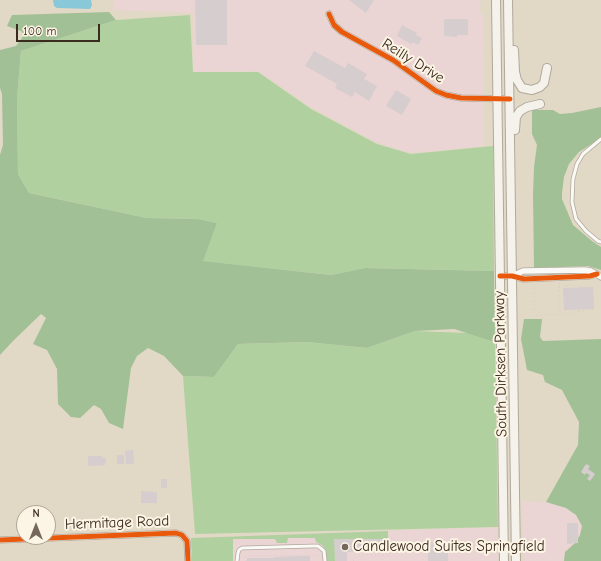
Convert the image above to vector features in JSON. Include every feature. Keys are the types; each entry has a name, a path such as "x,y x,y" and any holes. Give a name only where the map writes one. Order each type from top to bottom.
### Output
{"main road":[{"name":"South Dirksen Parkway","path":"496,0 504,561"},
{"name":"South Dirksen Parkway","path":"508,0 516,561"},
{"path":"508,14 514,38 515,72 520,86 529,90 536,90 544,83 546,68"},
{"path":"511,213 515,194 516,117 523,108 540,104"}],"street":[{"name":"Reilly Drive","path":"329,14 334,25 342,32 393,60 436,90 446,95 461,98 510,99"},
{"path":"500,276 512,276 523,271 585,270 591,271 599,276"},
{"path":"501,364 513,364"},
{"name":"Hermitage Road","path":"0,540 173,532 179,533 186,538 188,546 188,561"},
{"path":"504,548 516,548"}],"lane":[{"path":"601,139 583,154 577,164 573,178 572,202 576,219 586,231 601,242"},
{"path":"237,561 239,550 242,548 318,546 324,551 325,561"}],"path":[{"path":"534,281 534,310"},
{"path":"559,283 560,314"},
{"path":"559,286 581,285"},
{"path":"537,315 579,313 579,310 584,311"},
{"path":"390,558 390,539 394,538"},
{"path":"246,561 246,556 320,555"},
{"path":"353,561 356,557 363,555 390,555"}],"shaded area":[{"path":"113,0 481,0 479,10 483,16 484,146 411,153 376,142 311,107 258,71 193,72 193,13 113,10"},
{"path":"522,501 546,502 566,508 576,515 582,526 580,535 575,543 565,552 564,561 523,561"},
{"path":"498,527 498,561 192,561 191,538"}],"green space":[{"path":"109,12 116,20 21,51 17,99 18,174 29,193 147,218 198,219 217,223 203,261 331,275 365,268 494,271 495,342 454,329 415,331 367,348 307,342 238,344 214,377 183,376 164,356 148,348 137,356 131,368 123,429 109,423 101,409 94,405 80,418 71,417 58,404 57,369 47,350 33,344 46,318 41,314 0,355 0,155 3,145 0,50 16,46 24,35 21,31 7,26 12,15"},
{"path":"190,15 193,72 258,72 311,109 377,144 411,154 493,146 494,271 365,268 331,275 202,261 217,223 198,219 147,218 29,193 18,174 17,99 21,51 116,20"},
{"path":"601,107 601,138 579,152 569,164 564,177 562,199 573,225 601,247 601,270 588,266 534,268 533,194 534,167 537,145 532,134 532,110 553,110 560,114"},
{"path":"524,319 542,319 540,337 543,341 601,339 601,561 564,561 565,552 575,543 580,535 582,526 576,515 566,508 546,502 578,445 579,422 562,390 545,382 543,375 527,370 521,339"},
{"path":"415,331 495,334 498,527 195,534 183,376 214,377 238,344 307,342 367,348"},
{"path":"388,531 388,542 386,542 386,539 335,539 335,561 327,561 326,550 322,545 316,542 315,538 288,538 287,543 277,543 275,539 233,539 233,561 192,561 191,538"}],"water":[{"path":"53,0 91,0 92,5 90,9 57,8 54,6"}],"building":[{"path":"195,0 227,0 227,45 196,45"},
{"path":"349,0 374,0 366,13"},
{"path":"444,19 468,19 468,35 457,35 457,37 444,36"},
{"path":"402,25 417,33 416,35 422,38 418,45 412,42 411,44 397,36"},
{"path":"314,51 345,68 348,63 367,74 364,79 377,86 369,101 355,92 352,97 335,88 337,84 305,66"},
{"path":"396,90 411,99 402,115 386,106"},
{"path":"593,287 594,309 564,310 563,288"},
{"path":"133,450 134,464 126,464 125,451"},
{"path":"117,455 124,455 124,464 117,464"},
{"path":"88,456 102,456 102,458 106,458 105,465 88,466"},
{"path":"586,464 590,466 588,469 595,474 590,481 587,479 590,475 586,473 585,475 581,472"},
{"path":"161,479 167,479 167,488 161,488"},
{"path":"141,491 157,492 157,503 141,503"},
{"path":"567,523 578,523 578,543 567,544"},
{"path":"334,539 386,539 386,551 347,552 347,561 335,561"},
{"path":"430,542 443,542 443,545 448,547 448,561 428,561 428,544 431,544"},
{"path":"310,556 310,561 247,561 247,558"}],"cycle path":[{"path":"329,14 334,25 342,32 393,60 436,91 461,98 510,99"},
{"path":"500,276 512,276 524,279 590,276 597,274"},
{"path":"0,540 176,533 182,535 187,541 188,561"}],"place":[{"name":"Candlewood Suites Springfield","path":"345,547"}]}
